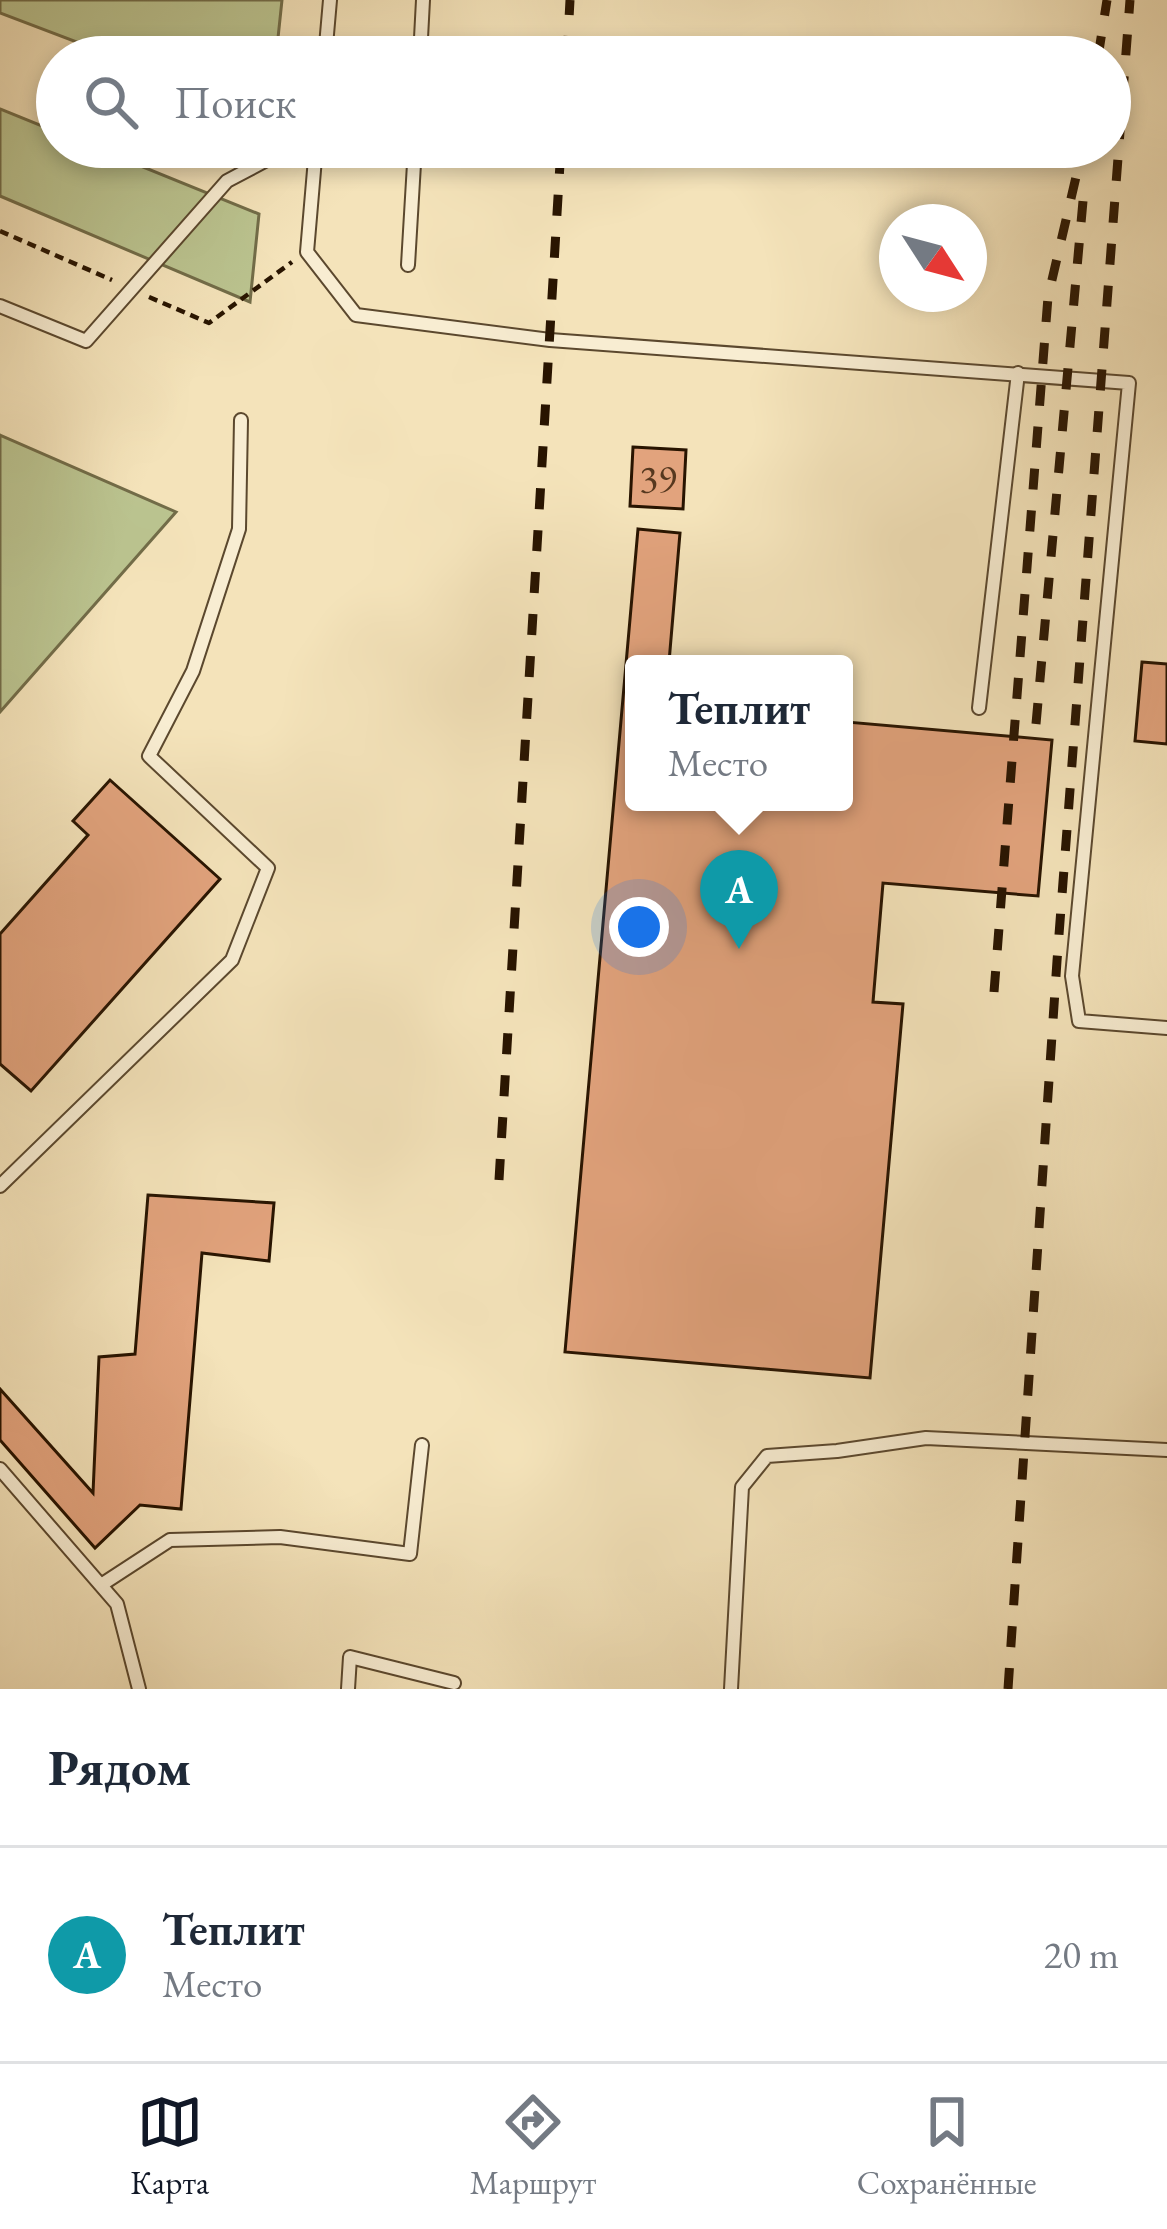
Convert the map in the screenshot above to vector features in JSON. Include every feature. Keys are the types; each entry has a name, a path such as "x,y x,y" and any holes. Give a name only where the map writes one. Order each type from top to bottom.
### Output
{"lane":[{"path":"327,36 330,0"},
{"path":"421,36 423,0"},
{"path":"0,306 86,341 227,181 251,168"},
{"path":"314,168 307,252 356,314 550,340 1129,383 1072,976 1079,1022 1167,1028"},
{"path":"408,266 414,168"},
{"path":"979,708 1018,373"},
{"path":"0,1186 232,960 268,868 148,756 193,671 239,529 241,420"},
{"path":"731,1689 742,1487 767,1456 926,1438 1167,1450"},
{"path":"100,1586 170,1540 280,1537 410,1553 422,1445"},
{"path":"0,1469 116,1604 139,1689"},
{"path":"348,1689 350,1657 454,1683"}],"green space":[{"path":"0,0 282,0 278,36 61,36 0,13"},
{"path":"0,109 36,124 36,168 146,168 259,214 250,302 0,196"},
{"path":"0,435 176,512 0,712"}],"building":[{"path":"633,447 686,450 683,509 630,506"},
{"path":"638,529 680,533 670,655 627,655"},
{"path":"1142,662 1167,664 1167,744 1135,741"},
{"path":"625,676 625,811 853,811 853,723 1052,740 1038,896 883,883 873,1002 903,1004 870,1378 565,1352"},
{"path":"110,780 220,879 31,1091 0,1064 0,934 88,835 73,821"},
{"path":"148,1195 274,1203 269,1261 202,1253 181,1509 140,1505 95,1548 0,1440 0,1389 93,1493 99,1357 135,1354"}],"railway":[{"path":"568,36 570,0"},
{"path":"1101,36 1107,0"},
{"path":"1127,36 1130,0"},
{"path":"499,1180 560,168"},
{"path":"994,992 1048,297 1078,168"},
{"path":"1008,1689 1117,168"},
{"path":"1036,724 1083,201"}],"place":[{"name":"Теплит","path":"739,949"}]}
